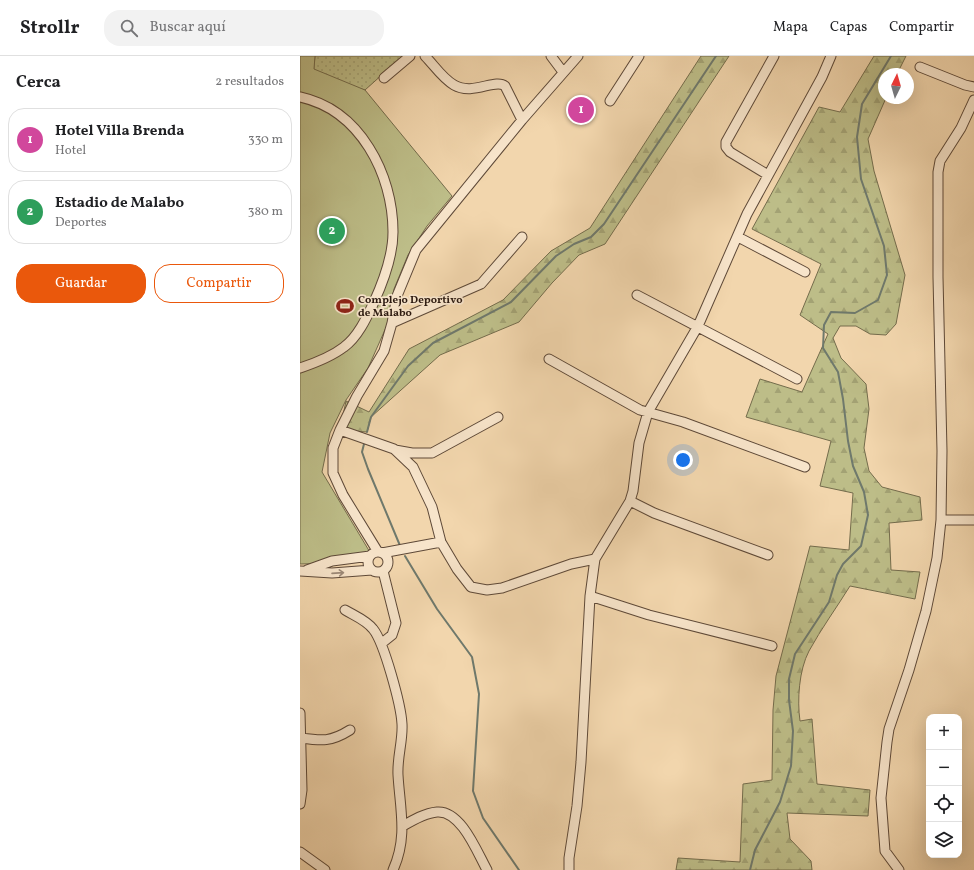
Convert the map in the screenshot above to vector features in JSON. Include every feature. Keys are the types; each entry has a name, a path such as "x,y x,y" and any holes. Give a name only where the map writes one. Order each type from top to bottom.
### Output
{"street":[{"path":"384,78 410,56"},
{"path":"425,56 454,85 463,88 478,89 497,83 502,84 522,120"},
{"path":"551,56 564,72"},
{"path":"382,643 392,635 396,623 383,571 386,568 387,560 377,554 333,473 333,448 354,402 380,361 392,323 397,296 416,250 522,120 578,56"},
{"path":"610,101 639,56"},
{"path":"768,175 730,152 726,142 774,56"},
{"path":"569,870 569,858 577,806 581,762 590,596 595,559 630,500 633,491 638,443 648,412 698,326 747,214 822,77 831,56"},
{"path":"920,67 965,85 974,87"},
{"path":"300,97 320,103 331,109 350,124 366,144 384,177 391,209 393,232 389,261 384,280 370,311 357,333 344,347 326,358 300,368"},
{"path":"899,870 885,851 881,798 886,742 888,729 909,670 926,611 937,558 941,520 942,451 938,277 938,172 940,161 961,128 974,100"},
{"path":"392,323 482,284 522,237"},
{"path":"738,237 805,272"},
{"path":"637,295 798,379"},
{"path":"549,359 630,406 683,422 804,467"},
{"path":"340,430 394,449 412,453 432,453 498,417"},
{"path":"394,449 413,467 422,482 432,507 441,542 471,587 478,589 502,588 570,564 595,559"},
{"path":"630,500 654,513 768,555"},
{"path":"941,520 974,520"},
{"path":"302,571 332,561 441,542"},
{"path":"372,570 368,562 377,554"},
{"path":"302,571 332,573 372,570 379,572 383,571"},
{"path":"590,596 649,615 772,646"},
{"path":"345,610 366,622 373,629 382,643 399,704 402,724 402,746 398,763 398,775 403,840 393,870"},
{"path":"300,713 302,790 300,804"},
{"path":"301,738 327,741 350,730"},
{"path":"403,826 424,815 437,812 448,813 458,820 487,870"},
{"path":"300,852 325,870"}],"green space":[{"name":"Complejo Deportivo de Malabo","path":"300,56 315,56 314,69 365,90 452,196 427,226 408,255 394,289 388,323 368,368 346,400 330,433 322,472 371,554 370,562 300,564"},
{"path":"315,56 403,56 365,90 313,76"},
{"path":"701,56 729,56 605,244 579,255 552,283 519,322 440,355 371,417 367,432 340,430 346,401 369,412 409,349 503,300 551,251 590,228"},
{"path":"874,56 906,56 900,68 878,68 878,104 883,104 868,139 874,171 905,275 896,324 886,335 870,334 856,326 840,326 833,338 841,358 866,384 869,409 864,448 869,471 882,487 920,497 922,520 889,523 891,570 920,572 915,599 850,586 809,651 801,676 799,704 800,721 812,719 817,784 870,790 868,816 787,813 790,839 811,861 812,870 676,870 678,858 740,862 743,784 772,780 773,710 776,676 810,546 849,550 853,493 820,486 831,441 746,417 760,379 802,392 828,334 800,315 821,264 752,229 819,107 840,112"}],"waterway":[{"path":"367,432 371,417 408,366 433,343 511,302 556,256 574,244 591,237 604,224 716,56"},
{"path":"750,870 755,850 780,802 791,766 793,731 789,700 789,679 795,654 829,602 837,575 843,564 861,546 868,515 864,492 853,466 838,372 823,348 824,325 831,312 855,313 878,300 887,275 884,246 861,179 857,137 862,104 891,56"},
{"path":"364,444 362,452 368,469 401,548"},
{"path":"405,556 437,609 472,657 479,694 473,791 483,818 519,870"}],"place":[{"name":"Hotel Villa Brenda","path":"581,110"},
{"name":"Estadio de Malabo","path":"332,231"},
{"name":"Complejo Deportivo de Malabo","path":"345,306"}]}
